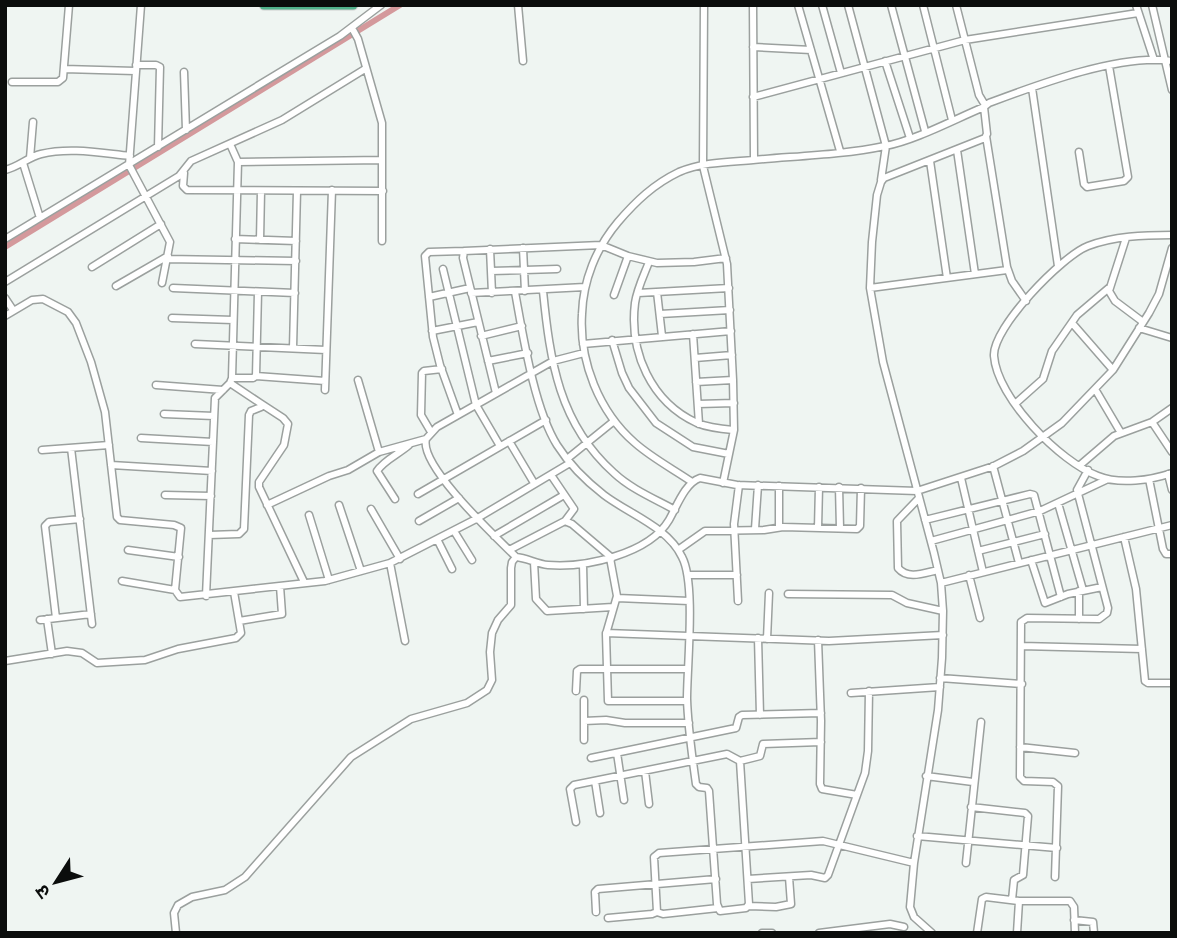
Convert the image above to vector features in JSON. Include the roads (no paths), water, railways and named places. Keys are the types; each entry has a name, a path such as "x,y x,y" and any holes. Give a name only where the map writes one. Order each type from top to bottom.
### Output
{"highway":[{"path":"264,5 352,5"}],"street":[{"path":"12,82 58,82 63,78 69,5"},
{"path":"141,5 130,166 170,242 162,283"},
{"path":"5,239 354,31 381,5"},
{"path":"518,5 523,61"},
{"path":"704,5 704,166 726,258 734,403 734,430 723,483"},
{"path":"753,5 754,160"},
{"path":"798,5 840,151"},
{"path":"822,5 841,73"},
{"path":"848,5 886,146 877,195 870,288 883,362 941,583 943,635 940,687 917,836 911,907 913,915 932,933"},
{"path":"891,5 925,131"},
{"path":"923,5 952,120"},
{"path":"956,5 984,106 986,136 1007,270 1026,301"},
{"path":"1136,5 1153,61"},
{"path":"1152,5 1168,61 1172,90"},
{"path":"753,97 965,40 1138,13"},
{"path":"354,31 381,116 382,241"},
{"path":"1162,42 1172,39"},
{"path":"753,47 811,50"},
{"path":"886,61 910,138"},
{"path":"692,482 637,444 614,421 598,392 584,352 581,324 585,287 601,245 646,193 680,172 704,166 886,146 1032,88 1086,71 1109,66 1168,61"},
{"path":"1079,152 1087,187 1124,181 1128,177 1109,66"},
{"path":"64,69 160,67 158,147"},
{"path":"5,282 145,197 185,170 191,161 282,120 365,69"},
{"path":"184,72 186,130"},
{"path":"1032,88 1058,266"},
{"path":"33,122 27,160 40,218"},
{"path":"881,182 890,175 982,140 986,136"},
{"path":"206,596 216,396 231,381 233,345 238,162 230,144"},
{"path":"957,150 975,274"},
{"path":"5,170 50,152 130,156"},
{"path":"238,162 382,160"},
{"path":"930,161 947,278"},
{"path":"185,170 183,186 187,190 383,191"},
{"path":"325,390 332,190"},
{"path":"260,240 261,191"},
{"path":"293,348 298,191"},
{"path":"92,267 161,224"},
{"path":"1172,235 1126,238 1080,249 1058,266 1003,329 997,339 994,355 1000,382 1014,404 1043,437 1079,466 1108,479 1149,479 1170,473 1172,490"},
{"path":"1126,238 1110,287 1111,295 1141,325 1172,338"},
{"path":"235,239 296,241"},
{"path":"458,415 432,331 425,254 601,245 649,262 679,263 726,258"},
{"path":"523,248 526,291"},
{"path":"584,352 553,361 458,415 431,432 426,439 427,453 443,478 476,519 516,557 556,565 583,564 611,558 633,549 659,531 692,482 701,478 739,485 861,488 918,495 993,466 1023,451 1062,423 1113,370 1159,294 1168,274 1172,248"},
{"path":"490,249 492,293"},
{"path":"464,251 463,258 496,393"},
{"path":"614,295 628,256"},
{"path":"116,285 168,257 296,261"},
{"path":"649,262 638,293 635,338 645,373 672,407 699,424 734,430"},
{"path":"491,271 556,269"},
{"path":"443,270 476,404 500,446"},
{"path":"870,288 1007,270"},
{"path":"429,297 471,291 492,293 585,287"},
{"path":"1014,404 1044,379 1052,351 1072,323 1083,309 1110,287"},
{"path":"173,288 295,293"},
{"path":"638,293 729,288"},
{"path":"543,290 553,361 566,410 586,444 615,474 675,510"},
{"path":"256,376 258,292"},
{"path":"515,292 527,353 546,420 551,434 568,461 606,496 659,531 684,560 688,575 689,601 689,723 697,786 709,791 718,908"},
{"path":"657,292 662,336"},
{"path":"5,298 13,310"},
{"path":"5,316 32,300 43,299 61,307 72,316 83,339 103,401 118,519 178,526 182,532 175,590 180,597 329,580 400,559 551,475 614,421"},
{"path":"660,314 730,310"},
{"path":"172,318 233,320"},
{"path":"432,331 478,322"},
{"path":"1072,323 1113,370"},
{"path":"481,336 522,327"},
{"path":"583,344 731,331"},
{"path":"693,334 699,424"},
{"path":"612,340 625,381 642,408 656,423 693,447 730,454"},
{"path":"195,344 326,350"},
{"path":"488,361 527,353"},
{"path":"695,358 732,355"},
{"path":"431,432 421,415 422,373 442,369"},
{"path":"231,381 256,376 325,381"},
{"path":"358,380 379,452"},
{"path":"696,382 733,380"},
{"path":"231,381 284,418 288,426 284,445 258,484 304,582"},
{"path":"156,385 223,390"},
{"path":"1095,389 1121,433"},
{"path":"209,535 241,533 244,529 249,415 251,411 261,407 260,402"},
{"path":"698,404 734,403"},
{"path":"1079,466 1114,436 1152,422 1172,408"},
{"path":"164,414 214,416"},
{"path":"418,494 546,420"},
{"path":"1152,422 1172,452"},
{"path":"141,438 213,442"},
{"path":"267,505 350,469 379,452 426,439"},
{"path":"509,441 534,484"},
{"path":"396,499 377,471 410,443"},
{"path":"42,450 109,446"},
{"path":"71,448 92,624"},
{"path":"111,465 212,471"},
{"path":"993,466 1019,563"},
{"path":"1055,877 1058,786 1053,782 1020,779 1021,622 1024,619 1105,617 1108,608 1077,494 1077,488 1087,470"},
{"path":"509,550 565,521 574,509 551,475"},
{"path":"961,478 983,572"},
{"path":"931,541 1040,512 1108,479"},
{"path":"1149,479 1163,549 1166,554 1172,554"},
{"path":"738,601 734,530 739,485"},
{"path":"755,529 758,485"},
{"path":"779,486 779,527"},
{"path":"818,528 819,487"},
{"path":"839,487 840,528"},
{"path":"678,550 705,531 779,527 857,529 860,526 861,488"},
{"path":"925,520 1033,494 1061,597"},
{"path":"165,495 211,496"},
{"path":"494,536 564,495"},
{"path":"918,495 897,521 898,568 905,575 938,570"},
{"path":"419,520 459,498"},
{"path":"1058,503 1081,591 1079,619"},
{"path":"339,505 360,571"},
{"path":"371,509 400,559"},
{"path":"309,515 329,580"},
{"path":"56,618 45,526 48,522 80,519"},
{"path":"565,521 611,558 617,598 606,633 607,699 610,702 687,701"},
{"path":"941,583 1172,525"},
{"path":"454,531 472,560"},
{"path":"978,551 1045,534"},
{"path":"1124,537 1136,589 1146,682 1172,683"},
{"path":"437,539 452,569"},
{"path":"128,550 179,557"},
{"path":"176,933 174,913 178,905 191,897 225,890 245,877 351,757 406,722 467,703 487,690 492,680 489,652 492,633 511,605 511,568 516,557"},
{"path":"1031,560 1044,602 1102,587"},
{"path":"534,562 536,599 541,607 551,612 613,607"},
{"path":"390,563 405,641"},
{"path":"583,564 584,609"},
{"path":"688,575 737,575"},
{"path":"969,575 979,618"},
{"path":"122,581 175,590"},
{"path":"239,621 282,614 281,586"},
{"path":"5,661 76,652 97,663 145,660 178,649 237,637 241,633 234,592"},
{"path":"767,639 769,593"},
{"path":"788,594 892,595 904,602 943,611"},
{"path":"617,598 689,601"},
{"path":"52,654 43,619 91,614"},
{"path":"606,633 818,640 943,635"},
{"path":"758,638 760,715"},
{"path":"818,640 821,788 857,795"},
{"path":"1021,646 1142,649"},
{"path":"576,691 578,670 688,669"},
{"path":"940,678 1022,684"},
{"path":"851,693 940,687"},
{"path":"748,878 811,875 827,877 857,795 868,751 869,691"},
{"path":"584,700 584,740"},
{"path":"591,758 736,728 742,715 821,713"},
{"path":"584,721 689,723"},
{"path":"966,863 981,722"},
{"path":"576,822 570,788 727,754 740,761 760,756 763,744 821,742"},
{"path":"1020,747 1075,753"},
{"path":"617,753 625,800"},
{"path":"740,761 748,906"},
{"path":"645,771 649,804"},
{"path":"926,776 973,782"},
{"path":"595,781 600,813"},
{"path":"971,807 1026,813 1028,816 1023,875 1013,881 1017,933"},
{"path":"917,836 1056,848"},
{"path":"657,912 656,853 823,841 914,863"},
{"path":"608,918 657,912 663,914 718,908 720,911 748,906 776,907 791,904 789,877"},
{"path":"596,912 596,889 716,879"},
{"path":"977,933 983,898 1070,901 1073,904 1075,933"},
{"path":"819,933 890,924 904,930 913,915"},
{"path":"1074,920 1093,922 1094,933"},
{"path":"762,933 772,933"}],"waterway":[{"path":"5,247 400,5"}]}
